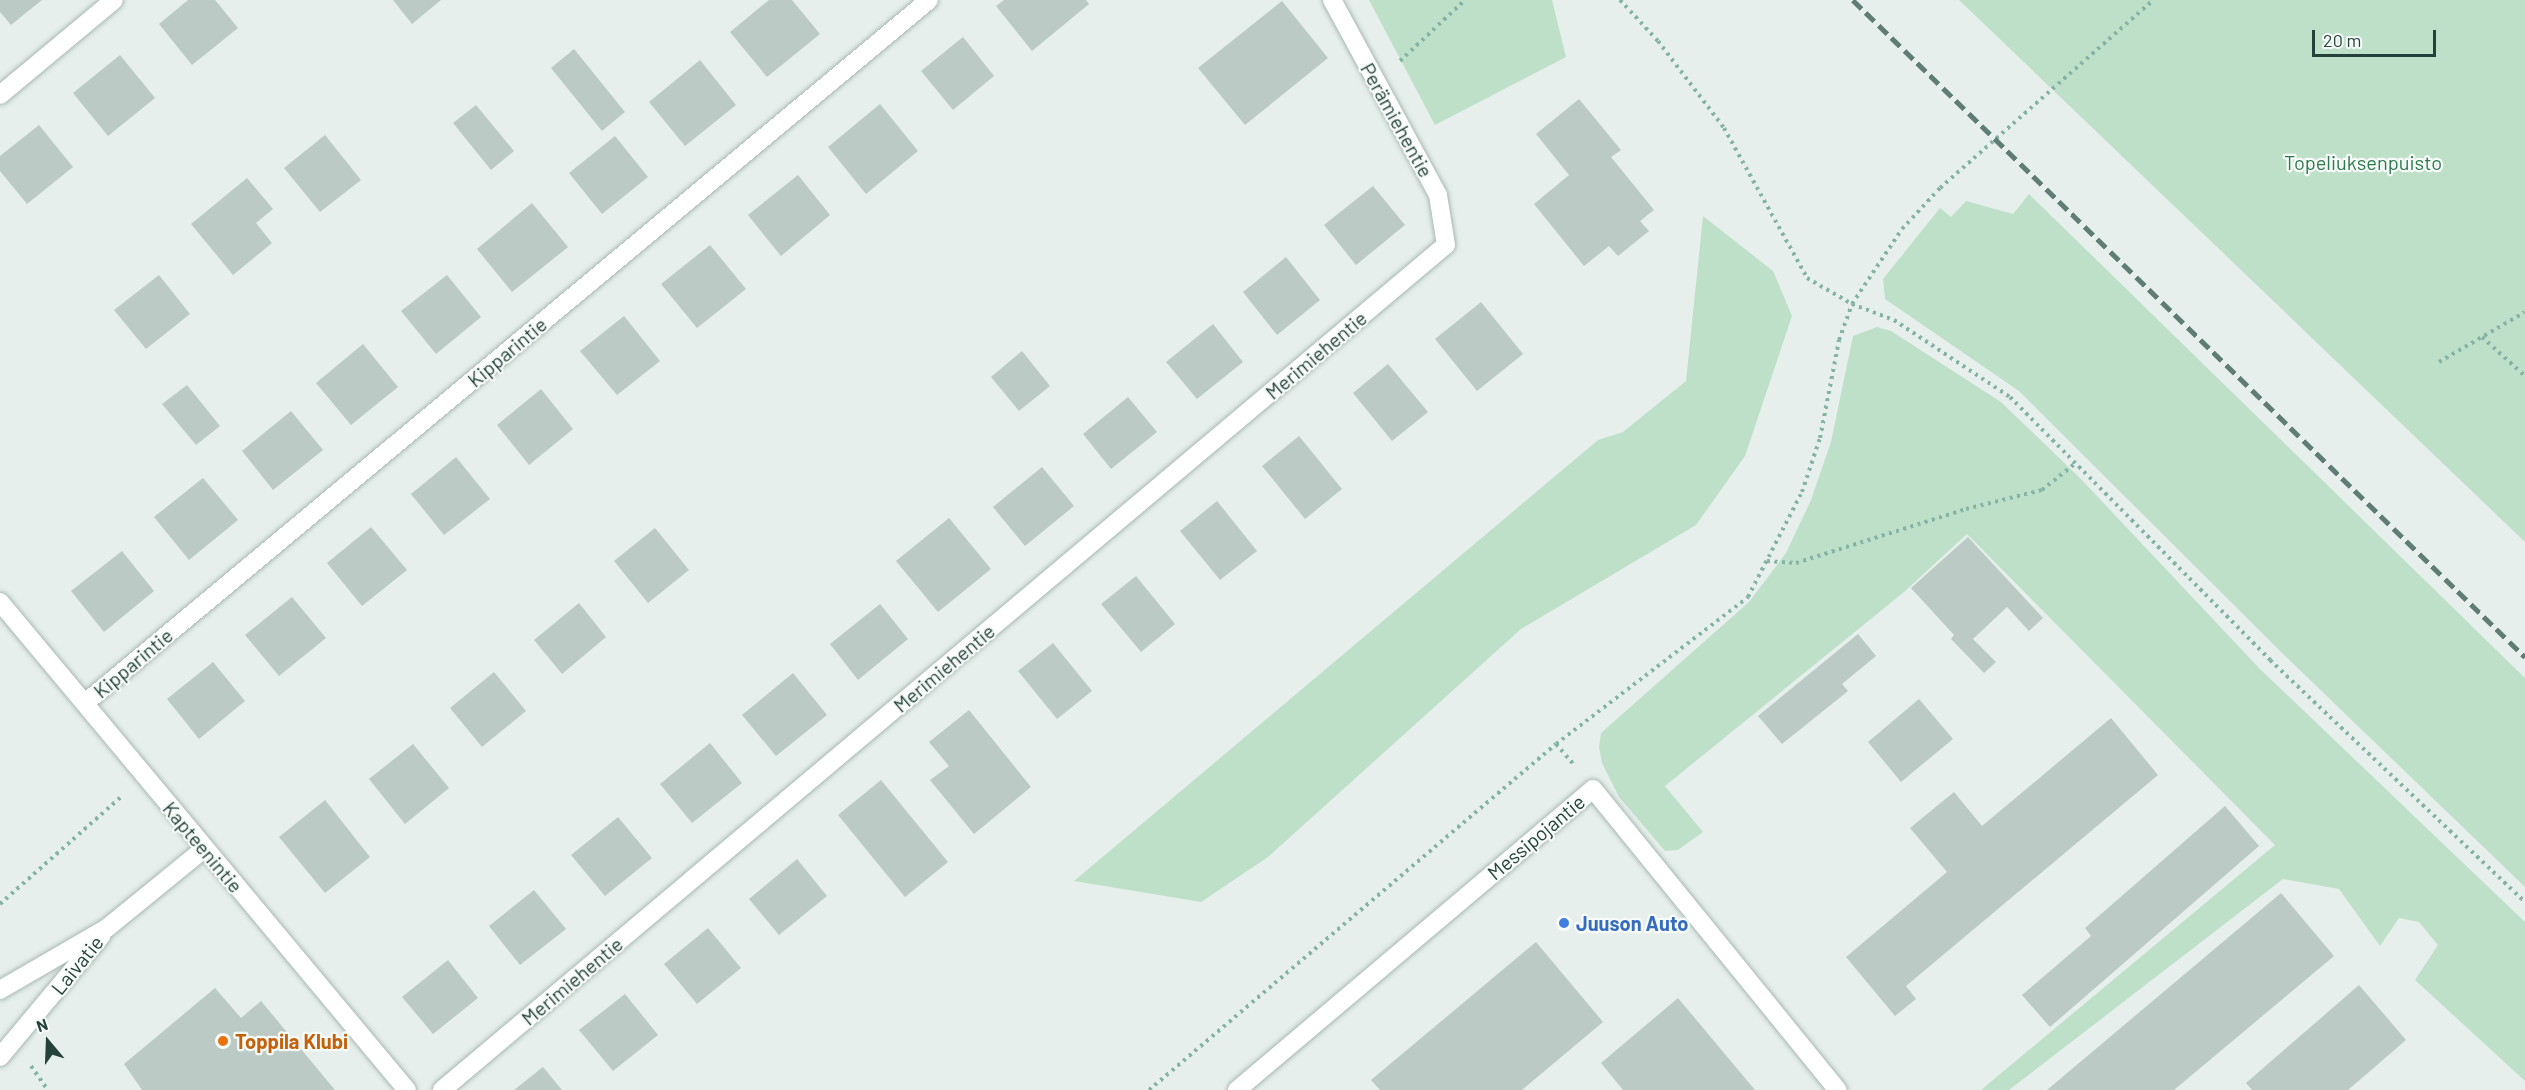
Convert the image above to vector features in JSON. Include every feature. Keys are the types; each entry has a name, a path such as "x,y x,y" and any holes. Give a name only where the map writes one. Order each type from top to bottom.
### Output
{"street":[{"path":"0,94 114,0"},
{"name":"Kipparintie","path":"85,703 929,0"},
{"name":"Perämiehentie","path":"1332,0 1438,195 1446,245"},
{"name":"Merimiehentie","path":"442,1090 1446,245"},
{"name":"Kapteenintie","path":"0,602 407,1090"},
{"name":"Messipojantie","path":"1237,1090 1593,789 1838,1090"},
{"name":"Laivatie","path":"0,990 107,928 204,849"},
{"name":"Laivatie","path":"0,1057 107,928"}],"path":[{"path":"1377,82 1465,0"},
{"path":"1620,0 1658,40 1724,128 1807,278 1852,304 1894,320 2010,397 2077,462 2270,660 2525,902"},
{"path":"1149,1090 1556,744 1748,597 1802,492 1820,438 1839,340 1852,304 1902,229 1940,188 2153,0"},
{"path":"2439,362 2525,312"},
{"path":"2482,337 2525,376"},
{"path":"1767,561 1796,563 1966,509 2042,490 2077,462"},
{"path":"0,904 145,776"}],"green space":[{"path":"1369,0 1552,0 1566,57 1435,125"},
{"name":"Topeliuksenpuisto","path":"1959,0 2525,0 2525,542"},
{"path":"2029,194 2525,678 2525,887 2281,652 2019,391 1885,299 1883,279 1940,208 1951,217 1966,201 2013,214"},
{"path":"1703,216 1773,271 1792,316 1745,456 1696,525 1521,629 1268,857 1201,902 1074,881 1598,440 1623,432 1686,381"},
{"path":"1877,327 1891,331 2001,402 2080,478 2259,668 2525,922 2525,1081 2415,980 2438,945 2419,922 2399,918 2380,946 2339,889 2283,879 2009,1090 1981,1090 2275,845 1967,534 1904,592 1665,786 1703,832 1678,850 1665,851 1619,797 1602,763 1599,747 1601,733 1749,602 1786,553 1811,500 1831,442 1853,336"}],"building":[{"path":"0,0 42,0 11,25 0,12"},
{"path":"188,0 215,0 238,28 192,65 159,24"},
{"path":"393,0 441,0 412,24"},
{"path":"769,0 792,0 820,34 767,77 730,32"},
{"path":"1004,0 1086,0 1089,4 1032,51 996,6"},
{"path":"1282,1 1328,58 1245,125 1198,68"},
{"path":"963,37 994,76 953,110 921,71"},
{"path":"574,49 625,112 602,131 551,68"},
{"path":"120,55 155,98 108,136 73,93"},
{"path":"700,60 736,105 685,146 649,102"},
{"path":"1579,99 1621,150 1611,157 1654,210 1640,221 1649,231 1618,256 1609,246 1584,266 1534,204 1569,175 1536,134"},
{"path":"880,104 918,151 866,194 828,147"},
{"path":"476,105 514,151 491,170 453,123"},
{"path":"39,125 73,167 27,204 0,171 0,156"},
{"path":"325,135 361,180 320,212 284,168"},
{"path":"615,136 648,177 602,214 569,173"},
{"path":"798,175 830,215 781,256 748,215"},
{"path":"247,178 273,209 256,223 272,243 233,275 191,224"},
{"path":"1373,186 1405,225 1356,265 1324,225"},
{"path":"532,203 568,247 512,292 477,249"},
{"path":"710,245 746,289 697,328 661,284"},
{"path":"1286,257 1320,300 1277,335 1243,292"},
{"path":"159,275 190,314 146,349 114,310"},
{"path":"447,275 481,317 436,354 401,311"},
{"path":"1481,302 1523,354 1477,391 1435,339"},
{"path":"624,316 660,361 617,395 580,351"},
{"path":"1213,324 1243,362 1197,399 1166,362"},
{"path":"363,344 398,387 351,425 316,383"},
{"path":"1022,351 1050,386 1019,411 991,377"},
{"path":"1388,364 1428,412 1392,441 1353,393"},
{"path":"187,385 220,426 196,445 162,404"},
{"path":"541,389 573,429 529,465 497,425"},
{"path":"1128,397 1157,432 1111,469 1083,434"},
{"path":"291,411 323,450 273,490 242,451"},
{"path":"1299,436 1342,489 1305,519 1262,466"},
{"path":"456,457 490,499 444,535 411,494"},
{"path":"1042,467 1074,506 1025,546 993,507"},
{"path":"203,478 238,520 189,560 154,517"},
{"path":"1217,501 1257,551 1220,580 1180,531"},
{"path":"949,518 991,569 938,612 896,561"},
{"path":"371,527 407,570 362,606 327,563"},
{"path":"655,528 689,570 648,603 614,561"},
{"path":"1968,537 2043,618 2029,631 2007,607 1973,639 1996,662 1984,673 1951,639 1954,635 1911,588"},
{"path":"122,551 154,591 104,632 71,591"},
{"path":"1136,576 1175,624 1141,652 1101,604"},
{"path":"292,597 326,638 279,676 245,635"},
{"path":"579,603 606,637 562,674 534,640"},
{"path":"880,604 908,639 858,680 830,644"},
{"path":"1858,634 1876,656 1842,684 1848,691 1782,744 1758,716"},
{"path":"1053,643 1092,691 1057,719 1018,671"},
{"path":"213,662 245,701 199,739 167,699"},
{"path":"494,672 526,711 482,747 450,708"},
{"path":"793,673 827,715 776,756 742,715"},
{"path":"1919,699 1953,739 1901,782 1868,742"},
{"path":"969,710 1031,787 974,834 930,780 949,766 929,742"},
{"path":"2111,718 2158,775 1906,986 1916,999 1895,1016 1846,957 1947,872 1910,828 1954,792 1982,826"},
{"path":"710,743 742,783 692,823 660,784"},
{"path":"413,744 449,788 405,824 369,779"},
{"path":"881,780 948,862 905,897 838,815"},
{"path":"325,800 370,857 325,893 279,837"},
{"path":"2225,806 2259,846 2050,1027 2022,995 2091,936 2085,928"},
{"path":"618,817 652,858 605,896 571,855"},
{"path":"797,859 827,896 779,935 749,899"},
{"path":"534,890 566,929 520,965 489,926"},
{"path":"2281,893 2334,956 2174,1090 2047,1090"},
{"path":"708,928 741,968 697,1004 664,964"},
{"path":"1536,942 1603,1022 1522,1090 1380,1090 1371,1080"},
{"path":"448,960 478,998 433,1034 402,997"},
{"path":"2359,985 2406,1040 2348,1090 2252,1090 2246,1083"},
{"name":"Toppila Klubi","path":"215,988 241,1018 261,1001 335,1090 142,1090 124,1064"},
{"path":"625,994 658,1035 613,1071 579,1030"},
{"path":"1678,998 1755,1090 1623,1090 1601,1063"},
{"path":"543,1067 562,1090 514,1090"}],"railway":[{"path":"1853,0 2525,657"}],"place":[{"name":"Juuson Auto","path":"1564,923"},
{"name":"Toppila Klubi","path":"223,1041"}]}
